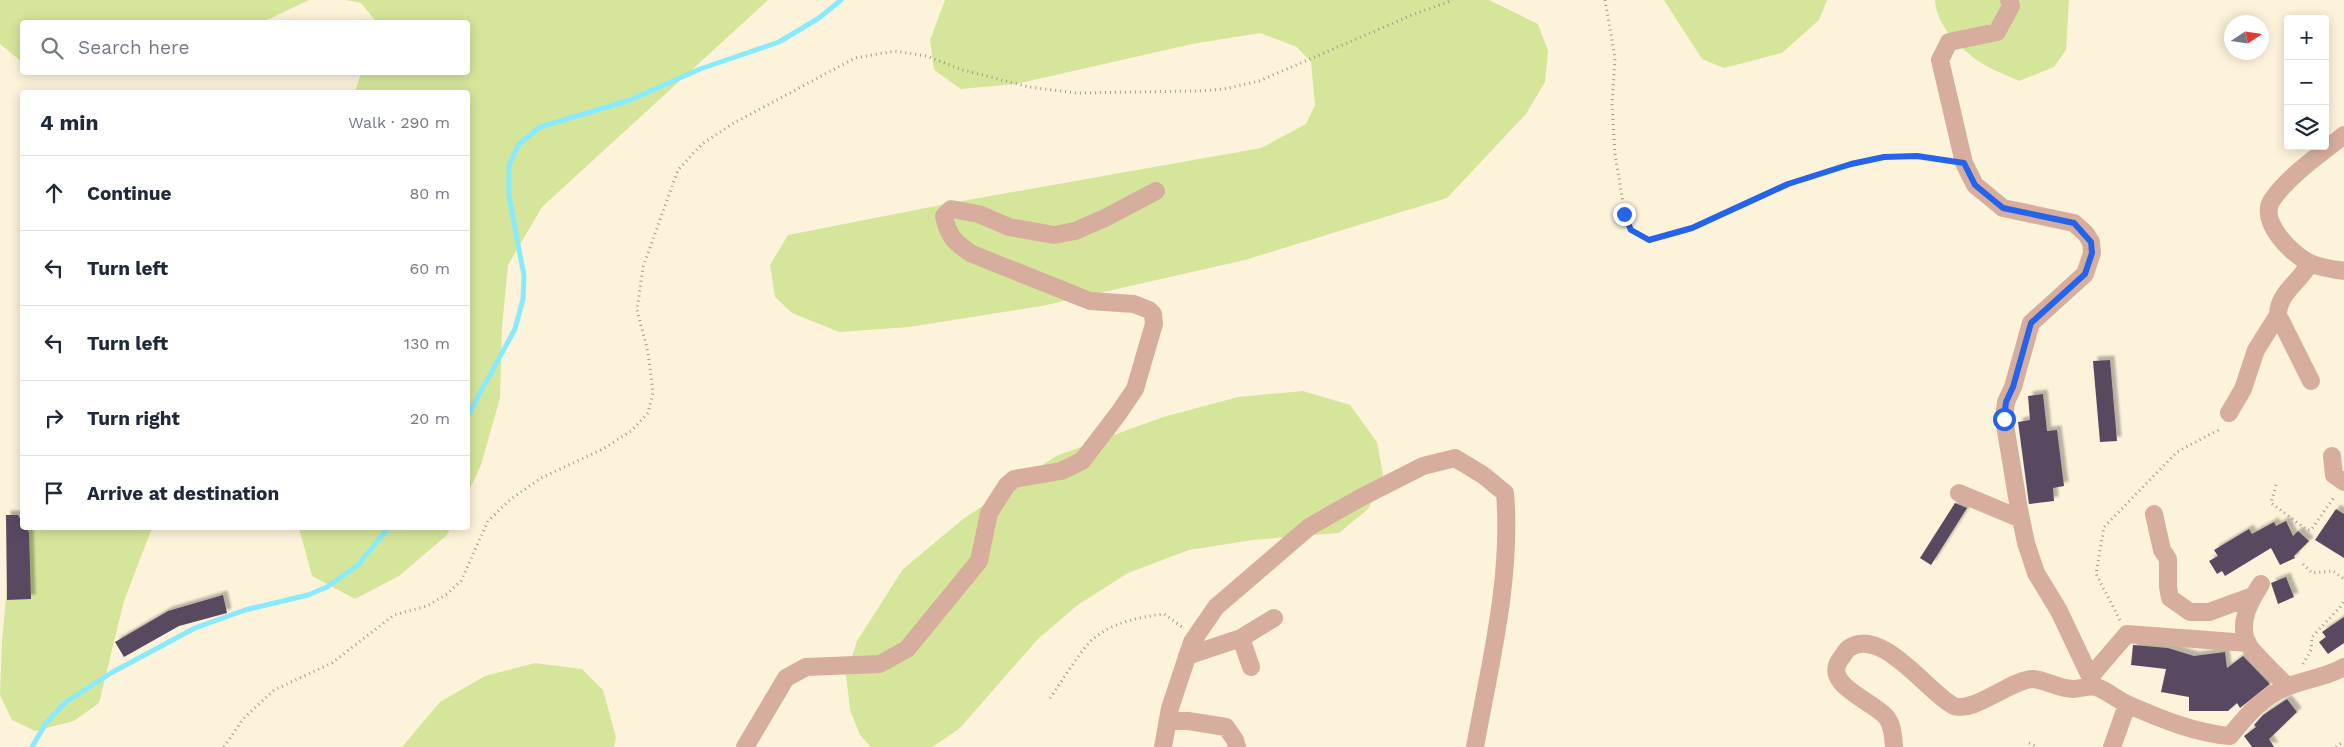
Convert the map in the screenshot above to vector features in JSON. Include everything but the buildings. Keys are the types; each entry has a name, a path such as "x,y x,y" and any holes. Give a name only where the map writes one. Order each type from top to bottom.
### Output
{"street":[{"path":"2009,0 2010,6 1997,32 1949,42 1940,60 1964,163 1975,185 2003,208 2074,223 2091,242 2092,253 2085,274 2031,323 2013,387 2006,402 2004,419 2021,519 2036,573 2059,611 2093,682 2127,705 2229,741 2244,718 2263,700 2287,686 2334,673 2344,667"},
{"path":"2344,135 2289,181 2271,201 2269,217 2276,232 2290,250 2310,264 2344,272"},
{"path":"746,747 786,678 806,667 880,664 907,649 979,561 990,513 1006,485 1014,479 1061,471 1082,461 1135,389 1154,324 1153,314 1149,310 1134,304 1090,301 972,254 955,243 947,230 944,216 951,209 960,209 1009,226 1054,235 1075,230 1105,218 1156,191"},
{"path":"2310,264 2303,276 2283,295 2278,304 2278,315 2311,381"},
{"path":"2228,413 2243,389 2256,350 2278,315"},
{"path":"2332,456 2334,475 2341,487"},
{"path":"1163,747 1168,721 1188,656 1196,636 1216,607 1309,527 1360,498 1423,466 1455,458 1483,475 1505,493 1507,520 1502,600 1474,747"},
{"path":"1959,493 2021,519"},
{"path":"2154,514 2162,550 2168,558 2170,598 2190,612 2209,612 2257,590 2248,605 2245,628 2248,643 2287,686"},
{"path":"1188,656 1241,638 1274,618"},
{"path":"1894,747 1892,726 1886,716 1841,684 1836,670 1838,661 1849,648 1861,644 1875,644 1901,662 1953,706 1966,707 2016,684 2032,679 2071,689 2093,682 2127,634 2248,643"},
{"path":"1241,638 1251,667"},
{"path":"2112,747 2127,705"},
{"path":"1168,721 1188,721 1226,727 1235,740 1237,747"}],"path":[{"path":"224,747 243,719 274,690 332,663 394,615 428,606 447,594 461,581 488,521 511,499 541,478 603,448 631,431 648,413 653,393 648,352 637,310 645,260 678,170 702,144 732,124 855,58 895,51 926,56 963,70 1029,87 1077,93 1224,89 1259,81 1412,15 1453,0"},
{"path":"1605,0 1615,58 1612,104 1615,154 1624,214 1631,230 1649,240 1692,228 1788,184 1851,164 1884,157 1917,156 1964,163"},
{"path":"2276,485 2271,503 2307,530 2311,530 2341,487"},
{"path":"2303,564 2312,572 2333,571 2344,579"},
{"path":"2306,681 2301,667 2310,650 2312,637 2342,606 2344,600"},
{"path":"1050,698 1094,638 1116,625 1141,617 1164,614 1196,636"},
{"path":"2336,747 2344,741"},
{"path":"2029,743 2038,747"}],"green space":[{"path":"0,0 309,0 265,20 20,20 20,60 0,44"},
{"path":"346,0 768,0 542,207 508,265 502,327 500,398 481,465 470,489 470,90 356,90 360,75 470,75 470,20 375,20 361,3"},
{"path":"945,0 1489,0 1538,24 1548,51 1545,82 1526,114 1447,198 1245,260 1042,306 909,327 839,332 792,313 775,297 770,265 788,235 951,203 1261,148 1306,124 1315,105 1311,62 1297,47 1260,33 1192,44 1016,84 961,89 934,70 930,40"},
{"path":"1664,0 1827,0 1819,20 1782,53 1724,68 1702,59"},
{"path":"1935,0 2069,0 2066,50 2054,67 2019,81 1984,65 1957,43 1944,27 1936,9"},
{"path":"1303,391 1350,405 1377,442 1384,480 1368,509 1339,533 1253,540 1189,550 1128,573 1079,604 1038,639 959,729 932,747 871,747 860,735 850,710 846,674 857,641 903,569 963,519 1056,456 1163,417 1238,397"},
{"path":"20,525 20,530 151,530 124,601 99,703 74,721 35,731 12,720 0,695 2,641 8,577"},
{"path":"300,530 449,530 447,535 399,576 355,599 312,576"},
{"path":"535,663 582,669 603,690 616,737 614,747 402,747 440,702 485,676"}],"waterway":[{"path":"470,411 515,329 523,299 524,276 509,196 509,165 519,144 540,127 630,100 700,69 779,42 819,18 841,0"},
{"path":"32,747 46,723 66,702 111,673 195,628 245,610 308,595 327,587 358,565 386,530"}],"route":[{"path":"1624,214 1631,230 1635,234 1649,240 1692,228 1788,184 1851,164 1884,157 1917,156 1964,163 1975,185 2003,208 2058,218 2074,223 2086,234 2091,242 2092,253 2085,274 2031,323 2013,387 2006,402 2004,419"}]}
